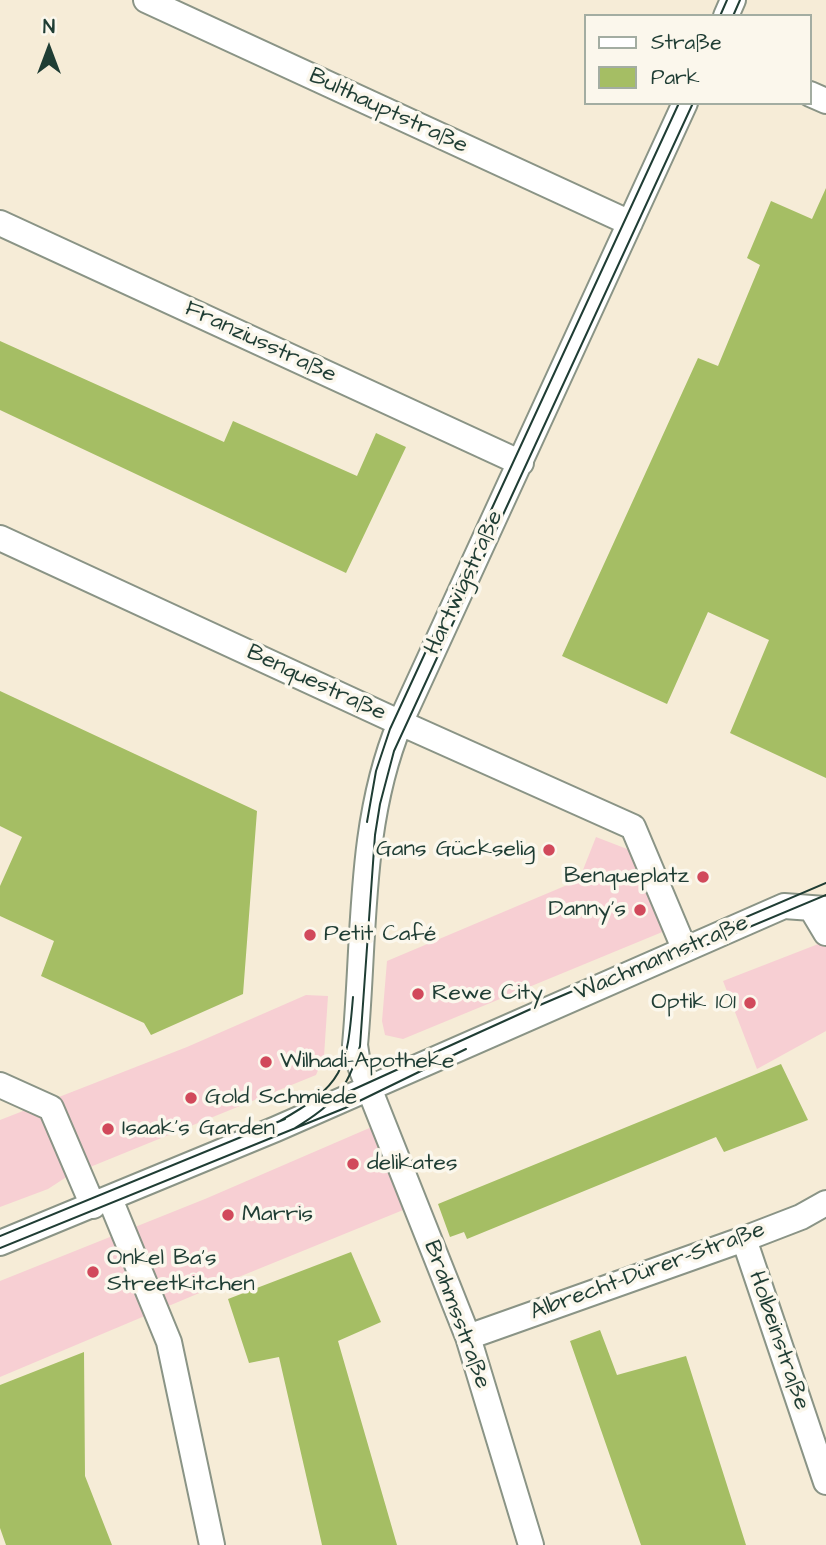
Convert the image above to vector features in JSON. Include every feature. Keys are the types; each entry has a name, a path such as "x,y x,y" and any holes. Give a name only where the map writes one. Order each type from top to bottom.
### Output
{"street":[{"name":"Bulthauptstraße","path":"146,0 630,223"},
{"name":"Hartwigstraße","path":"370,1088 357,1058 355,1045 370,836 382,772 400,723 684,105"},
{"name":"Franziusstraße","path":"0,223 520,463"},
{"name":"Benquestraße","path":"0,538 400,723 633,827 684,948"},
{"name":"Wachmannstraße","path":"0,1243 370,1088 784,906 819,908"},
{"path":"819,908 826,933"},
{"path":"0,1086 51,1108 101,1202 169,1342 212,1545"},
{"name":"Brahmsstraße","path":"370,1088 468,1337 531,1545"},
{"name":"Albrecht-Dürer-Straße","path":"468,1337 744,1239 801,1217 826,1203"},
{"name":"Holbeinstraße","path":"744,1239 826,1482"}],"shaded area":[{"path":"596,837 640,854 672,928 403,1039 385,1035 382,1021 387,961 579,880"},
{"path":"826,941 826,1031 757,1069 723,981"},
{"path":"306,995 328,996 324,1056 316,1075 68,1176 48,1189 0,1207 0,1120 187,1047"},
{"path":"381,1123 413,1206 0,1377 0,1281 205,1199"}],"green space":[{"path":"826,188 826,778 730,733 769,640 708,612 667,704 562,656 698,358 718,366 760,265 747,258 771,201 812,219"},
{"path":"0,341 224,442 233,421 357,476 376,433 406,447 346,573 0,410"},
{"path":"0,691 257,811 243,994 151,1035 144,1023 41,976 54,941 0,916 0,886 22,837 0,826"},
{"path":"781,1064 808,1120 724,1152 716,1137 467,1239 464,1232 450,1237 438,1204"},
{"path":"351,1252 381,1322 338,1341 397,1545 322,1545 279,1357 249,1363 228,1299"},
{"path":"600,1330 617,1375 686,1356 746,1545 641,1545 570,1341"},
{"path":"84,1352 85,1476 112,1545 6,1545 0,1528 0,1385"}],"tram line":[{"path":"721,14 727,0"},
{"path":"734,14 740,0"},
{"path":"367,822 376,771 390,729 678,105"},
{"path":"295,1128 320,1112 337,1095 350,1074 360,1046 375,835 394,751 692,105"},
{"path":"339,1096 533,1008 826,883"},
{"path":"630,977 826,895"},
{"path":"278,1122 317,1097 338,1073 348,1042 353,997"},
{"path":"0,1248 345,1108 466,1049"},
{"path":"0,1236 285,1119"}],"place":[{"name":"Gans Gückselig","path":"549,850"},
{"name":"Benqueplatz","path":"703,877"},
{"name":"Danny's","path":"640,910"},
{"name":"Petit Café","path":"310,935"},
{"name":"Rewe City","path":"418,994"},
{"name":"Optik 101","path":"750,1003"},
{"name":"Wilhadi-Apotheke","path":"266,1062"},
{"name":"Gold Schmiede","path":"191,1098"},
{"name":"Isaak's Garden","path":"108,1129"},
{"name":"delikates","path":"353,1164"},
{"name":"Marris","path":"228,1215"},
{"name":"Onkel Ba's Streetkitchen","path":"93,1272"}]}
